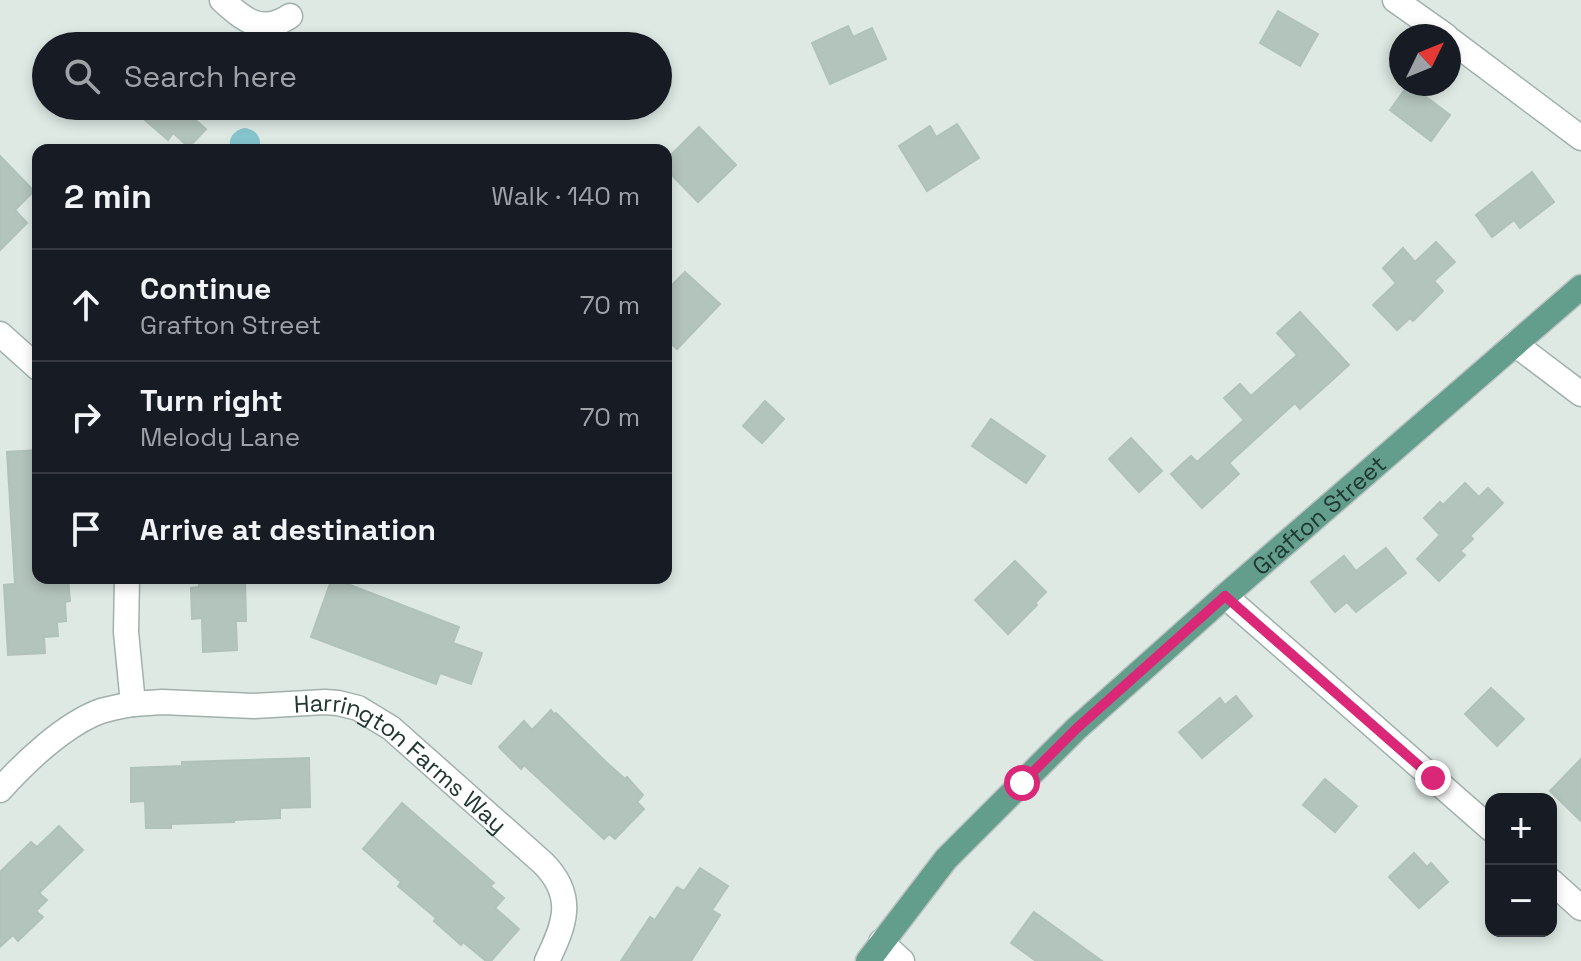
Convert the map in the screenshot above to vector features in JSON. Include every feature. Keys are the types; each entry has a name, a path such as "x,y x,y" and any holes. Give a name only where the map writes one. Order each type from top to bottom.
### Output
{"main road":[{"name":"Grafton Street","path":"874,952 946,859 1076,729 1581,287"}],"street":[{"path":"222,0 253,22 266,26 277,25 290,16"},
{"path":"1395,0 1429,24"},
{"path":"1461,48 1581,138"},
{"path":"0,334 32,363"},
{"path":"1515,344 1581,394"},
{"path":"127,584 126,632 133,704"},
{"path":"1225,596 1485,824"},
{"name":"Harrington Farms Way","path":"0,790 22,766 69,728 102,711 162,702 254,706 325,702 358,708 381,721 422,755 543,863 556,879 562,889 565,909 559,936 547,961"},
{"path":"1557,886 1581,908"},
{"path":"874,952 902,961"}],"water":[{"path":"244,128 252,130 258,135 260,144 230,144 237,131"}],"building":[{"path":"1278,11 1318,34 1300,66 1260,43"},
{"path":"848,26 853,37 872,28 886,59 830,84 812,43"},
{"path":"1400,96 1425,96 1450,115 1431,141 1390,110"},
{"path":"145,120 195,120 206,129 192,144 186,144 173,133 168,140"},
{"path":"957,124 979,158 927,191 899,146 930,126 936,137"},
{"path":"699,127 736,165 698,202 672,175 672,154"},
{"path":"0,156 32,189 32,193 15,210 27,223 0,250"},
{"path":"1532,172 1554,202 1520,228 1514,220 1492,237 1476,215"},
{"path":"1436,242 1455,262 1434,281 1443,291 1413,321 1410,318 1397,330 1373,305 1396,283 1383,268 1403,248 1415,262"},
{"path":"685,272 720,304 677,349 672,344 672,285"},
{"path":"1300,312 1349,365 1300,409 1295,403 1229,463 1239,474 1202,508 1171,474 1191,456 1197,462 1244,420 1224,398 1240,384 1251,396 1297,355 1277,333"},
{"path":"765,401 784,419 762,443 743,426"},
{"path":"991,419 1045,456 1026,483 972,446"},
{"path":"1131,438 1162,471 1139,492 1109,459"},
{"path":"32,450 32,584 69,584 70,601 65,602 66,621 57,622 58,636 44,637 45,653 8,655 4,585 15,584 7,452"},
{"path":"1465,483 1479,497 1488,488 1503,503 1470,536 1473,539 1460,551 1465,555 1439,581 1417,559 1440,535 1424,518 1440,502 1443,505"},
{"path":"1386,548 1406,573 1356,612 1347,602 1335,612 1311,582 1344,556 1356,571"},
{"path":"1015,561 1046,592 1008,634 975,600"},
{"path":"199,584 245,584 246,621 236,621 237,650 203,652 202,618 192,619 191,588 199,587"},
{"path":"330,584 348,584 459,627 453,643 482,653 471,684 440,673 436,684 311,637"},
{"path":"1491,688 1524,719 1497,746 1465,714"},
{"path":"1236,696 1252,716 1202,758 1179,732 1220,698 1225,705"},
{"path":"551,710 643,795 637,802 644,809 615,839 609,834 604,839 524,765 521,769 499,747 524,721 532,730"},
{"path":"309,758 310,807 280,808 280,818 146,828 145,801 131,802 131,768 182,766 182,762"},
{"path":"1581,759 1581,821 1557,798 1557,793 1550,791"},
{"path":"1325,779 1357,806 1335,832 1303,805"},
{"path":"402,803 494,883 490,886 504,898 495,908 519,929 491,961 486,961 463,942 461,945 434,921 436,918 398,886 401,882 363,849"},
{"path":"59,826 83,850 39,893 47,900 36,911 43,917 18,941 13,935 0,947 0,872 31,842 37,847"},
{"path":"1414,853 1427,867 1431,863 1448,882 1419,908 1389,877"},
{"path":"700,868 728,886 712,910 720,915 691,961 621,961 650,917 655,920 677,887 684,891"},
{"path":"1034,912 1102,961 1036,961 1011,943"}],"route":[{"path":"1022,783 1076,729 1225,596 1433,778"}]}
